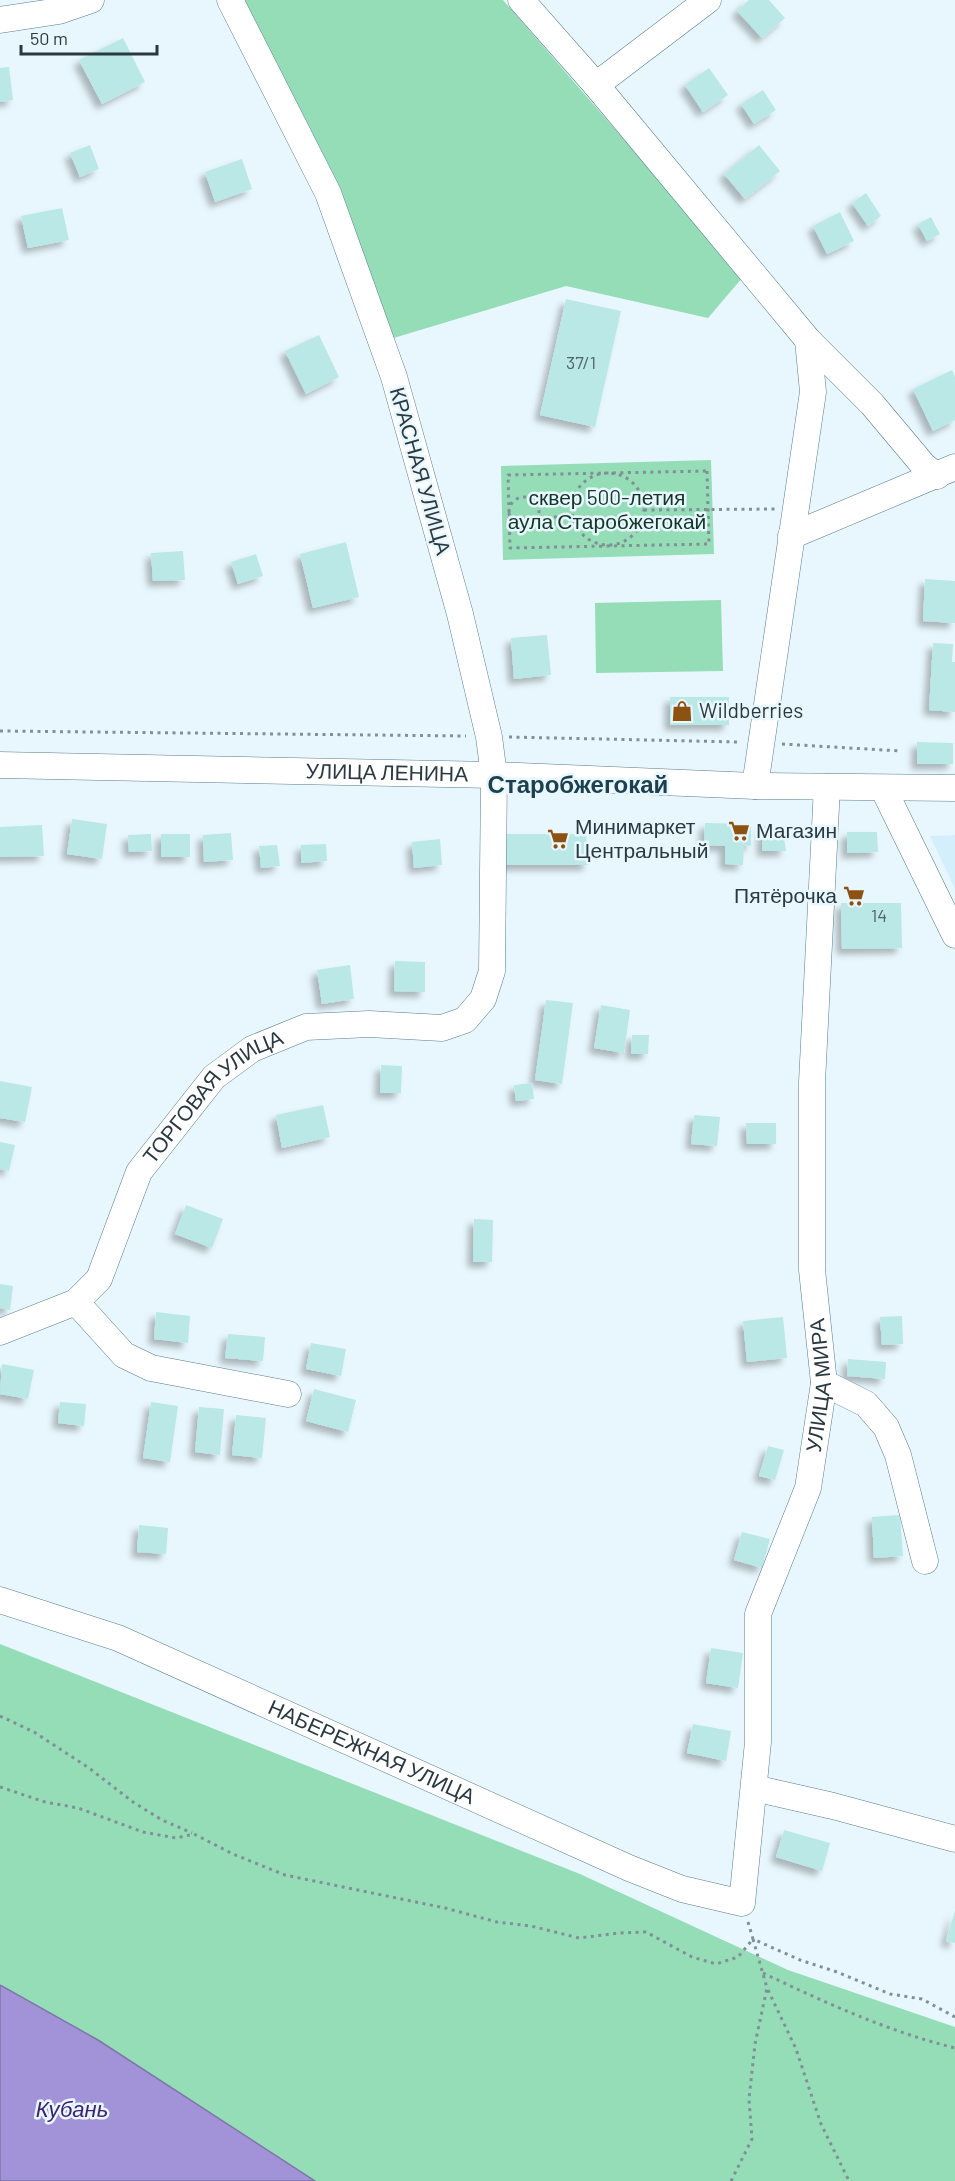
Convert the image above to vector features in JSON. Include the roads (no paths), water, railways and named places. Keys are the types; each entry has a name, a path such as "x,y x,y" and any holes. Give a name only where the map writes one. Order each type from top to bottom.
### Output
{"street":[{"path":"0,20 59,11 91,0"},
{"name":"КРАСНАЯ УЛИЦА","path":"230,0 328,193 394,377 460,614 489,736 494,775 492,971"},
{"path":"521,0 596,85 808,340 872,404 924,466 946,472"},
{"path":"596,85 708,0"},
{"path":"755,786 813,392 808,340"},
{"path":"791,537 946,472"},
{"name":"УЛИЦА ЛЕНИНА","path":"0,765 494,775 755,786 955,788"},
{"name":"УЛИЦА МИРА","path":"742,1903 758,1742 758,1614 808,1488 824,1383 812,1270 812,1082 827,787"},
{"path":"883,788 955,935"},
{"name":"ТОРГОВАЯ УЛИЦА","path":"0,1332 76,1302 99,1279 139,1172 214,1077 252,1049 306,1027 369,1024 442,1028 465,1020 483,999 492,971"},
{"path":"76,1302 124,1355 151,1368 288,1394"},
{"path":"824,1383 866,1404 886,1427 898,1455 925,1561"},
{"name":"НАБЕРЕЖНАЯ УЛИЦА","path":"0,1600 118,1638 639,1873 682,1889 742,1903"},
{"path":"754,1788 833,1806 955,1839"}],"water":[{"name":"Кубань","path":"0,1985 98,2040 315,2181 0,2181"}],"place":[{"name":"Wildberries","path":"682,711"},
{"name":"Магазин","path":"739,831"},
{"name":"Минимаркет Центральный","path":"558,839"},
{"name":"Пятёрочка","path":"854,896"}],"district":[{"name":"Старобжегокай","path":"578,785"}],"park label":[{"name":"сквер 500-летия аула Старобжегокай","path":"607,510"}]}
